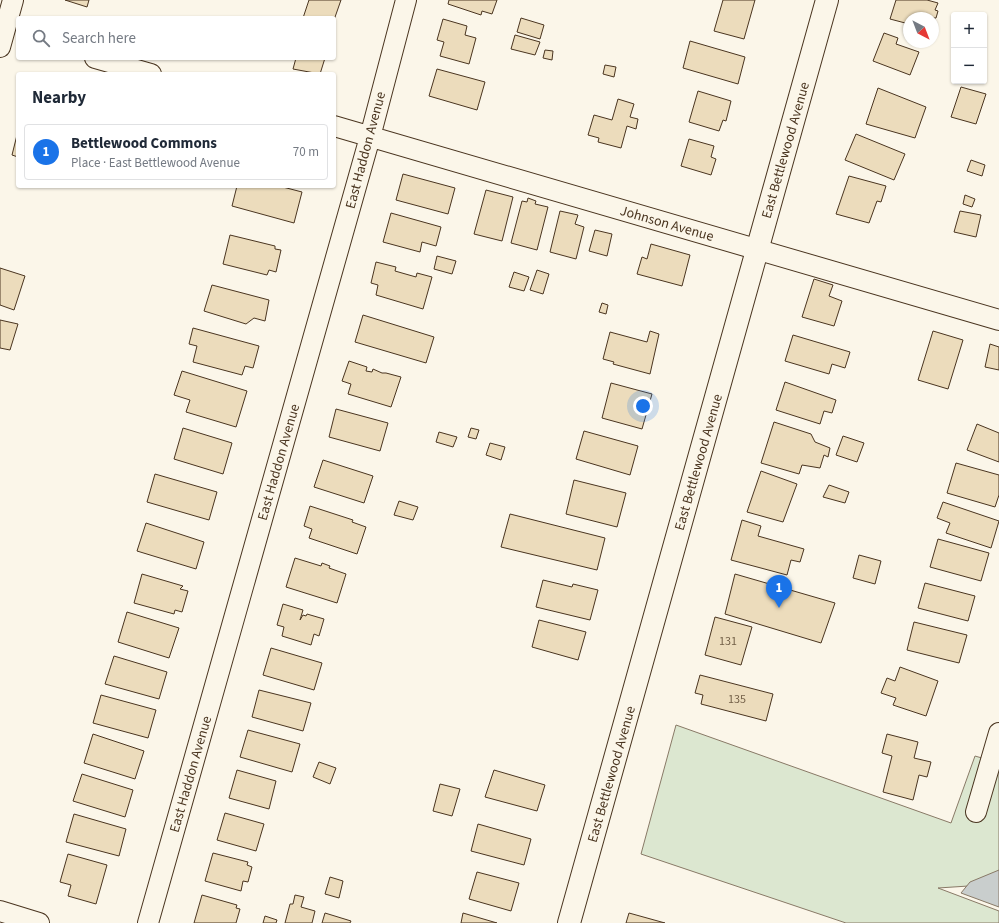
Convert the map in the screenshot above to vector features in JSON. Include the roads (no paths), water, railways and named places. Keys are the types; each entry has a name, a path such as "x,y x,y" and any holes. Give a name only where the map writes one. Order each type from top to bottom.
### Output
{"street":[{"path":"6,36 13,0"},
{"name":"East Haddon Avenue","path":"148,923 370,137 406,0"},
{"name":"East Bettlewood Avenue","path":"568,923 827,0"},
{"path":"102,60 144,72"},
{"name":"Johnson Avenue","path":"336,127 999,320"},
{"path":"976,812 999,734"},
{"path":"0,911 40,923"}],"place":[{"name":"Bettlewood Commons","path":"779,608"}]}
